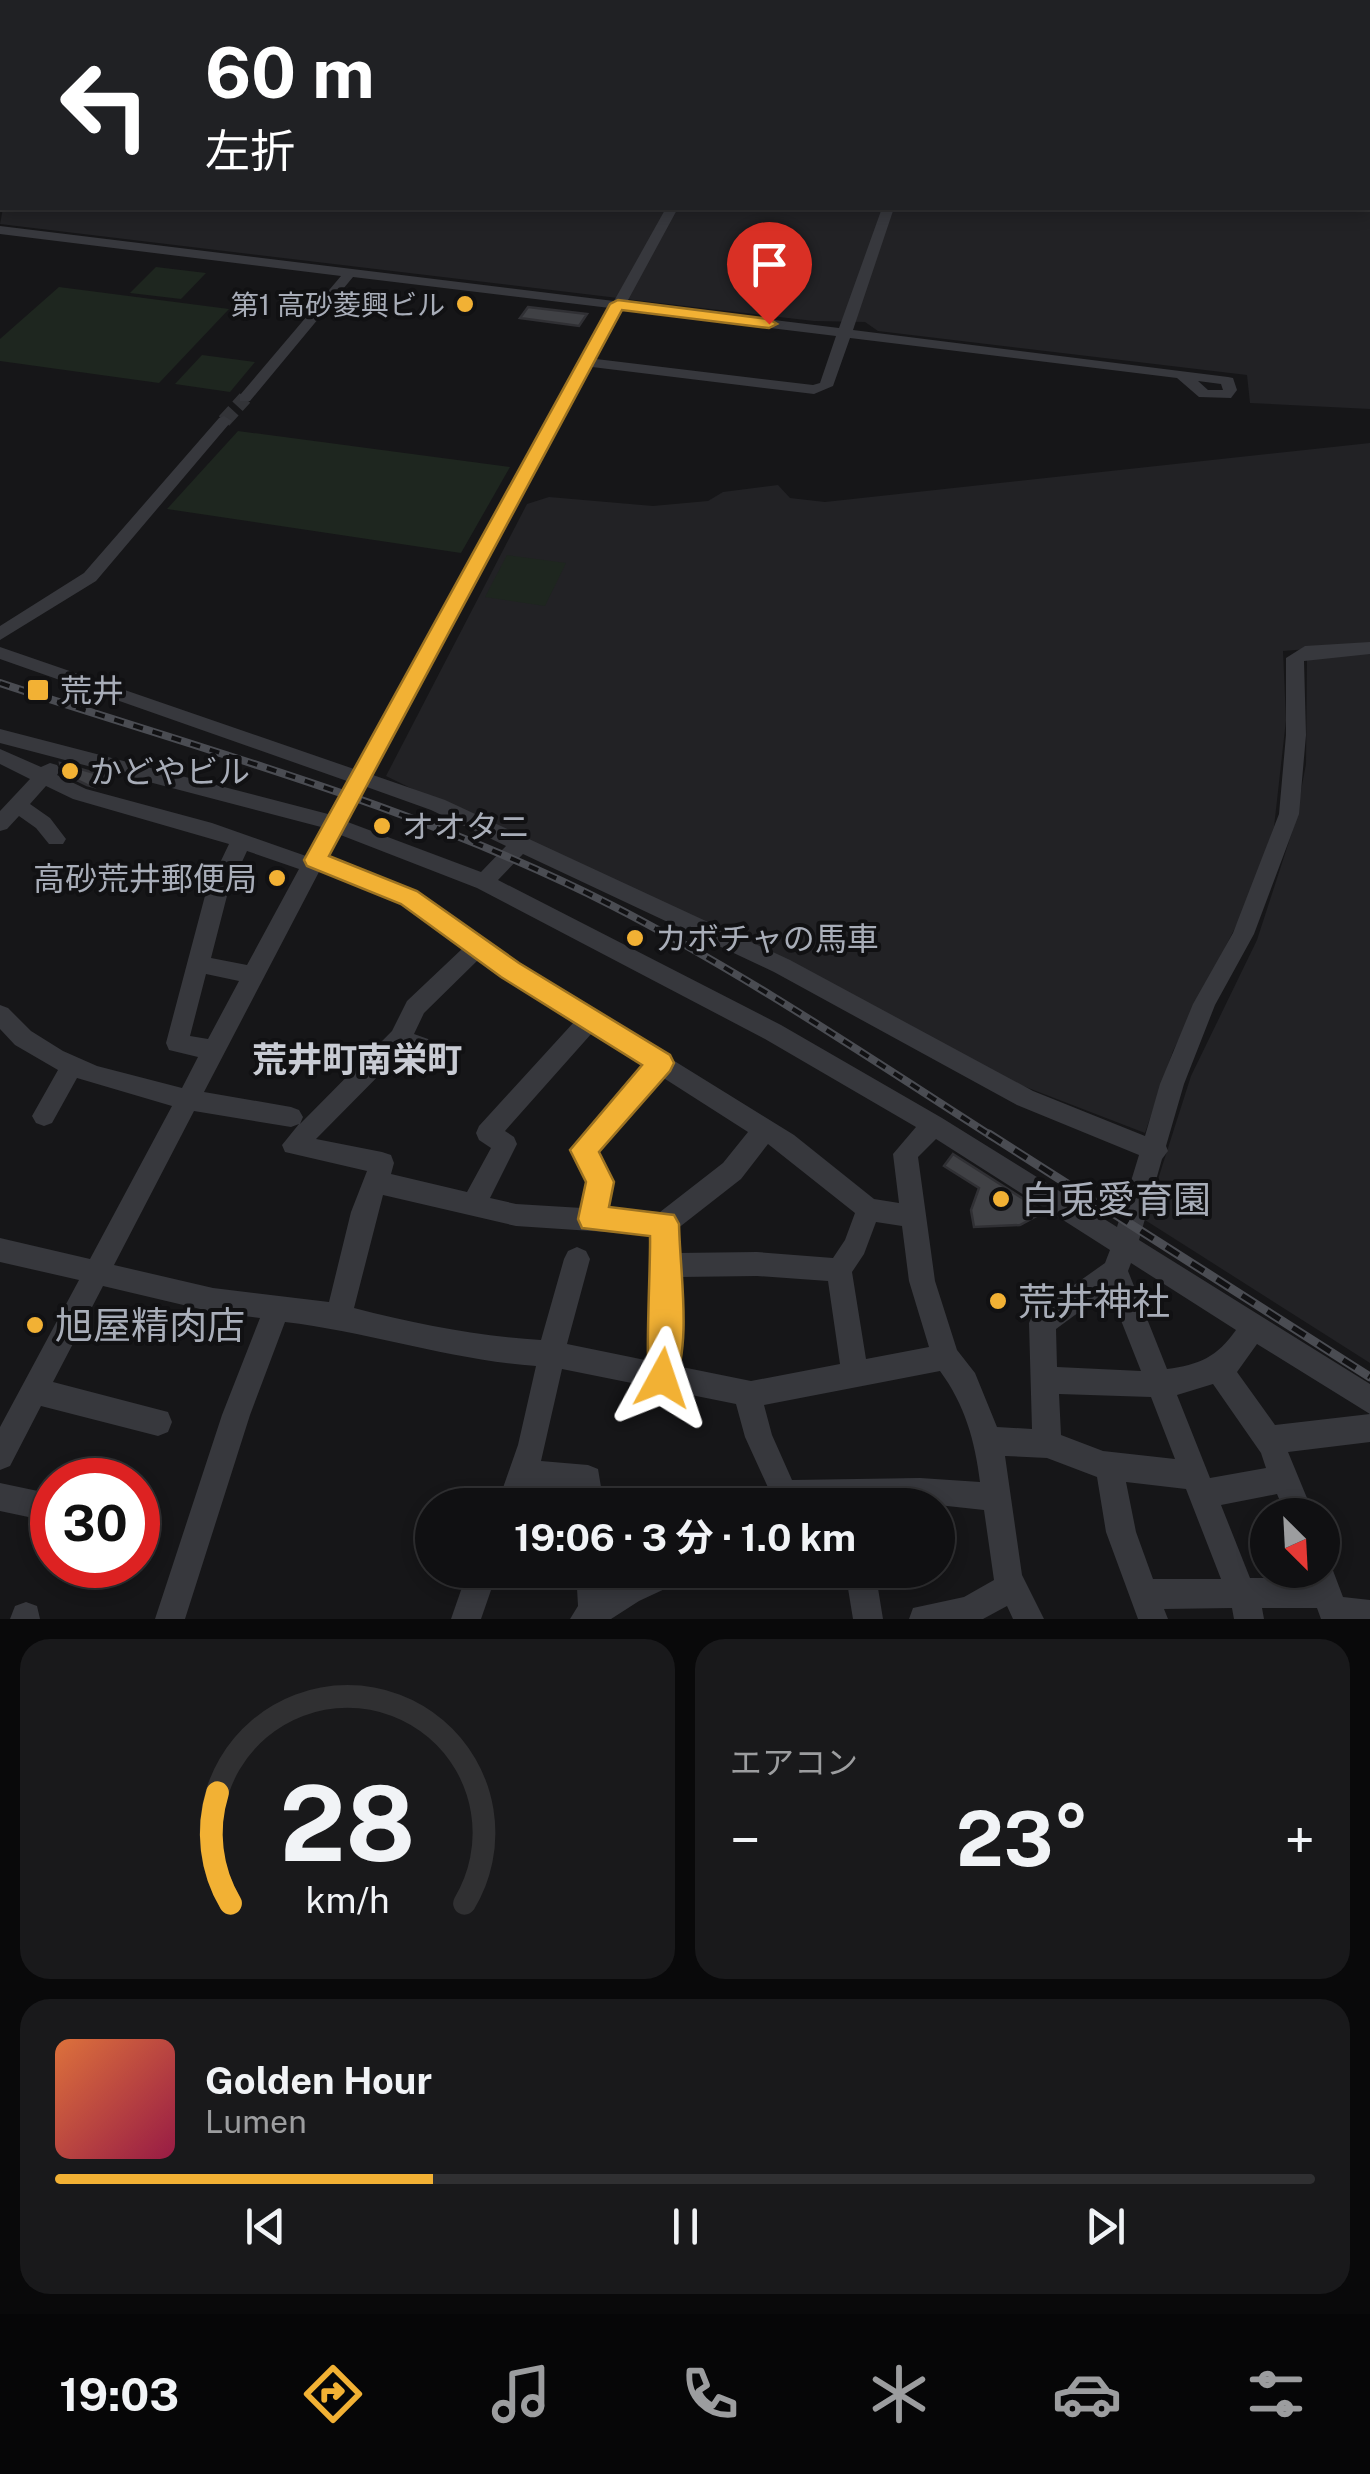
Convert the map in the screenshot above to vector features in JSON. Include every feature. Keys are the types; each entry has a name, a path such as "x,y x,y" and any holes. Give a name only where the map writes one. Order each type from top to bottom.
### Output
{"street":[{"path":"0,1456 333,824 671,210"},
{"path":"587,362 814,390 826,386 887,210"},
{"path":"0,230 1181,374 1204,394 1215,396 1226,395 1228,381"},
{"path":"244,398 349,274"},
{"path":"0,634 90,577 224,421"},
{"path":"1047,1444 1042,1323 1114,1271 1185,1052 1204,1004 1243,934 1289,814 1296,735 1294,658 1305,652 1370,648"},
{"path":"0,654 438,806 782,966 1025,1098 1156,1151"},
{"path":"0,736 333,824 484,882 773,1032 934,1125 1370,1400"},
{"path":"0,824 64,754"},
{"path":"0,756 41,779 314,862 409,897 590,1020 765,1129 869,1208 910,1215"},
{"path":"17,805 44,823 56,839"},
{"path":"214,1050 176,1043 225,869 241,841"},
{"path":"484,882 518,846"},
{"path":"340,1316 364,1212 382,1163 294,1145 410,1042 415,1007 478,947"},
{"path":"199,964 254,975"},
{"path":"0,1014 36,1050 71,1068 291,1117"},
{"path":"473,1206 506,1144 488,1133 590,1020"},
{"path":"592,1219 600,1182 584,1150 660,1063"},
{"path":"44,1116 71,1068"},
{"path":"934,1125 905,1154 910,1215 922,1281 946,1358 965,1382 990,1441 1012,1587 1029,1619"},
{"path":"376,1182 516,1215 664,1224 732,1171 765,1129"},
{"path":"855,1374 839,1270 855,1246 869,1208"},
{"path":"662,1378 666,1341 664,1224"},
{"path":"0,1250 212,1300 340,1316 494,1350 550,1354 747,1394 823,1384 855,1374 946,1358"},
{"path":"519,1488 525,1474 555,1321 577,1259"},
{"path":"664,1265 756,1264 839,1270"},
{"path":"1114,1271 1246,1603"},
{"path":"170,1619 236,1416 277,1308"},
{"path":"1043,1380 1160,1382 1218,1368 1254,1326"},
{"path":"1218,1368 1269,1440 1294,1498"},
{"path":"34,1392 158,1422"},
{"path":"747,1394 778,1488"},
{"path":"1269,1440 1370,1428"},
{"path":"990,1441 1047,1444 1109,1466 1198,1485 1287,1478"},
{"path":"1109,1466 1120,1532 1150,1606 1329,1598 1370,1615"},
{"path":"525,1474 588,1480 589,1488"},
{"path":"955,1494 998,1496"},
{"path":"0,1497 30,1503"},
{"path":"924,1619 968,1612 1012,1587"},
{"path":"466,1619 477,1588"},
{"path":"589,1616 591,1588"},
{"path":"589,1616 633,1588"},
{"path":"863,1588 868,1619"}],"shaded area":[{"path":"3,210 1370,210 1370,409 1250,403 1247,375 878,331 865,322 814,321 0,224"},
{"path":"156,267 206,273 181,299 130,293"},
{"path":"59,287 229,309 159,383 0,361 0,339"},
{"path":"202,355 255,362 230,392 175,384"},
{"path":"238,431 510,467 461,553 167,509"},
{"path":"1370,443 1370,644 1283,651 1286,720 1274,827 1245,908 1173,1051 1145,1133 1005,1079 386,776 527,504 549,497 653,506 708,501 723,492 778,485 790,498 825,502"},
{"path":"507,555 566,563 545,606 485,597"},
{"path":"1370,652 1370,1363 1145,1220 1191,1076 1257,940 1295,823 1306,764 1307,660"}],"building":[{"path":"528,307 587,314 579,326 520,318"},
{"path":"60,763 105,776 95,787 87,785 62,773"},
{"name":"白兎愛育園","path":"953,1154 1044,1212 1020,1225 974,1227 971,1210 979,1188 944,1166"}],"tunnel":[{"path":"224,421 245,398"}],"railway":[{"path":"0,683 310,782 538,870 709,959 993,1137"},
{"path":"989,1134 1370,1377"}],"place":[{"name":"第1 高砂菱興ビル","path":"465,304"},
{"name":"荒井","path":"38,690"},
{"name":"かどやビル","path":"70,771"},
{"name":"オオタニ","path":"382,826"},
{"name":"高砂荒井郵便局","path":"277,878"},
{"name":"カボチャの馬車","path":"635,938"},
{"name":"白兎愛育園","path":"1001,1199"},
{"name":"荒井神社","path":"998,1301"},
{"name":"旭屋精肉店","path":"35,1325"}],"district":[{"name":"荒井町南栄町","path":"357,1059"}],"route":[{"path":"662,1378 666,1360 664,1224 592,1219 600,1182 584,1150 596,1131 660,1063 510,970 409,897 315,860 618,304 769,324"}]}
